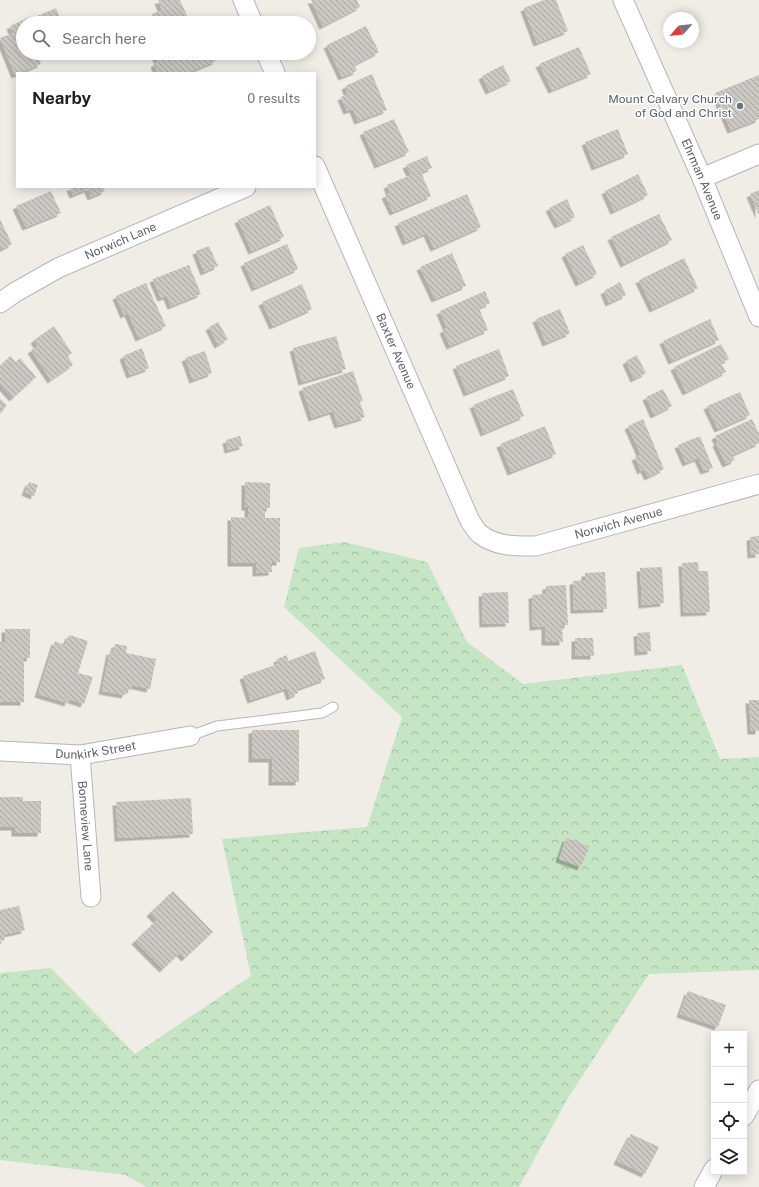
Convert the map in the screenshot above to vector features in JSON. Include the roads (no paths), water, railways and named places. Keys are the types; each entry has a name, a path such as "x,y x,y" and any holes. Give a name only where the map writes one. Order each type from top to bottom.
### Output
{"street":[{"path":"243,0 250,16"},
{"name":"Ehrman Avenue","path":"622,0 702,178 759,317"},
{"path":"269,60 274,72"},
{"path":"702,178 759,154"},
{"name":"Baxter Avenue","path":"316,168 389,332 470,521 479,533"},
{"name":"Norwich Lane","path":"0,303 14,293 58,268 244,188"},
{"name":"Norwich Avenue","path":"479,533 492,541 513,546 536,546 759,484"},
{"name":"Dunkirk Street","path":"0,751 80,755 190,736"},
{"name":"Bonneview Lane","path":"80,755 91,897"},
{"path":"747,1111 759,1090"},
{"path":"704,1187 711,1174"}],"lane":[{"path":"190,736 217,726 322,713 333,707"}],"place":[{"name":"Mount Calvary Church of God and Christ","path":"740,106"}]}
